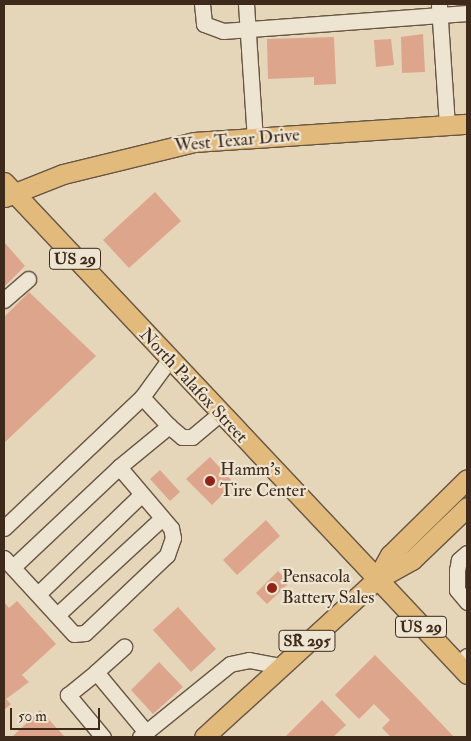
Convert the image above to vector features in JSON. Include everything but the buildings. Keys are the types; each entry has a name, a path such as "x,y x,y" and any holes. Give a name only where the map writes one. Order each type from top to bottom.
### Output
{"main road":[{"name":"West Texar Drive","path":"7,191 63,174 194,142 255,140 467,124"},
{"name":"North Palafox Street","path":"7,191 376,580 464,665"},
{"name":"SR 295","path":"376,580 390,555 467,479"},
{"name":"SR 295","path":"204,737 279,666 376,580 412,560 467,507"}],"street":[{"path":"202,4 204,24 210,28 223,31 439,9 467,13"},
{"path":"246,4 255,140"},
{"path":"439,9 447,125"},
{"path":"4,300 28,279"},
{"path":"4,528 142,397 169,360"},
{"path":"142,397 182,437 192,437 220,414"},
{"path":"119,467 166,523 173,538 167,555 80,636 74,634 8,562 119,467 169,426"},
{"path":"38,594 142,494"},
{"path":"57,615 166,523"},
{"path":"467,553 459,560 457,590 467,602"},
{"path":"103,737 68,695 124,647"},
{"path":"96,672 143,735 230,664 250,660 279,666"}],"place":[{"name":"Hamm's Tire Center","path":"210,481"},
{"name":"Pensacola Battery Sales","path":"272,588"}]}
